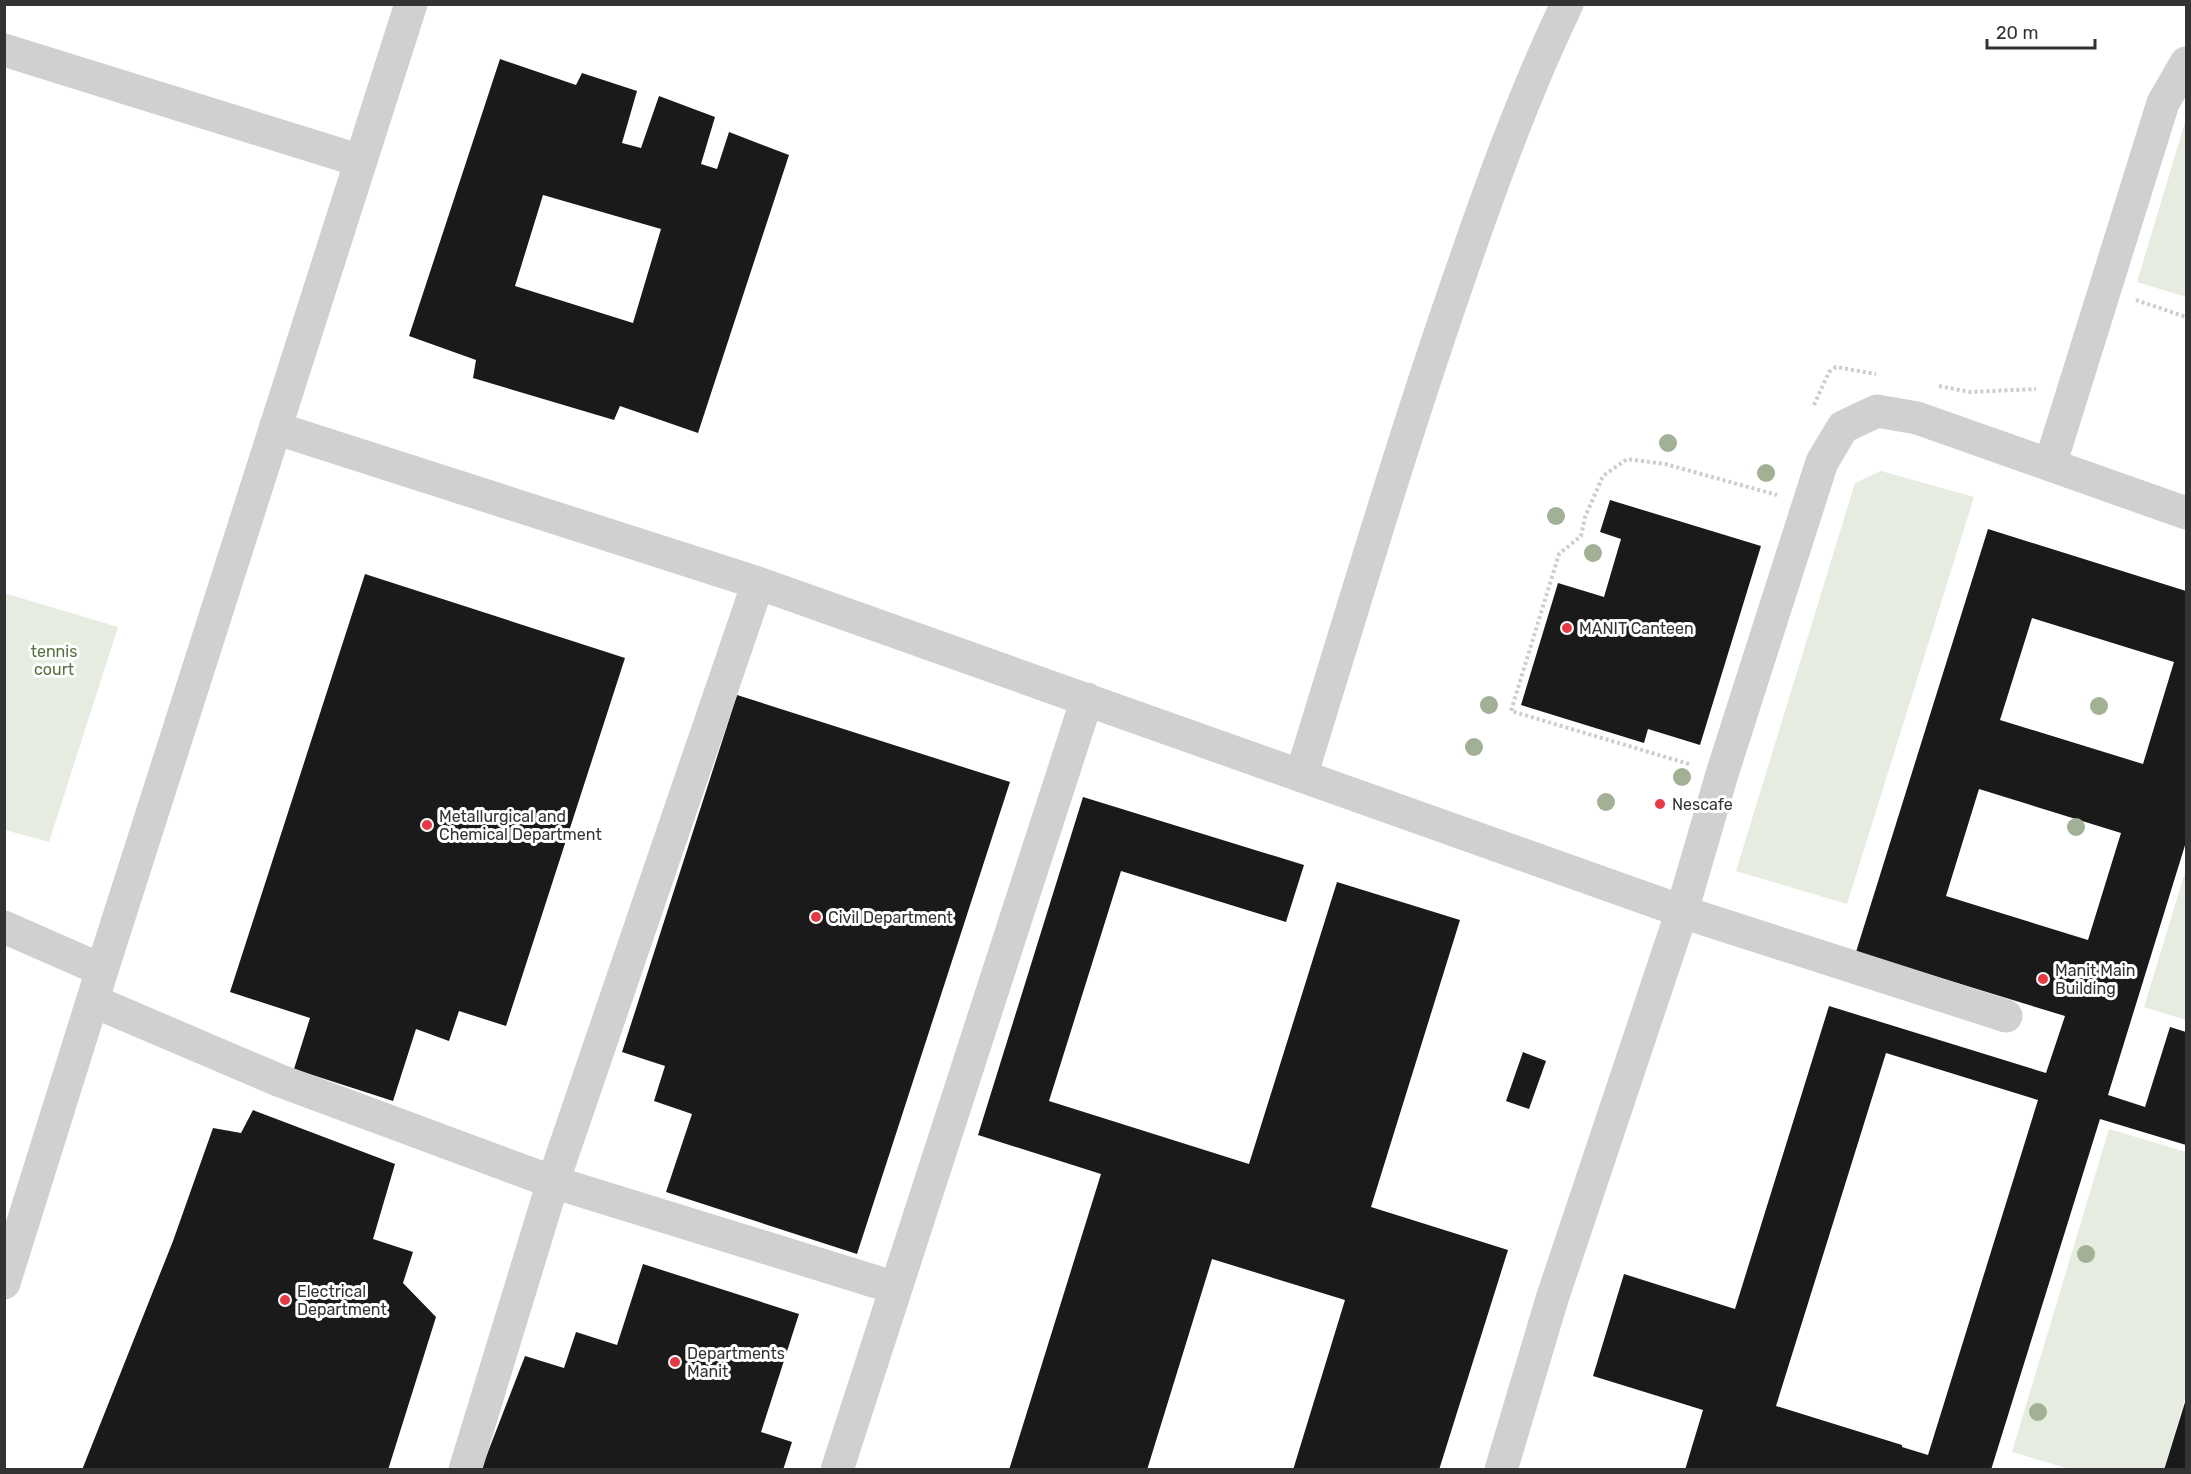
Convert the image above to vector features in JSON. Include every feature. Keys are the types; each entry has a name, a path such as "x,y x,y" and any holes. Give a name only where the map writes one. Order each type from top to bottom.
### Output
{"street":[{"path":"4,1283 411,4"},
{"path":"1301,776 1421,388 1502,153 1567,4"},
{"path":"4,50 361,161"},
{"path":"2049,465 2163,103 2187,63"},
{"path":"1501,1470 1552,1299 1682,911 1722,774 1821,462 1843,427 1877,411 1917,418 2187,513"},
{"path":"275,428 758,582 1682,911 2006,1016"},
{"path":"465,1470 553,1182 758,582"},
{"path":"837,1470 1087,699"},
{"path":"4,927 102,970"},
{"path":"93,1001 278,1080 553,1182 896,1288"}],"path":[{"path":"1812,408 1829,372 1836,367 1881,375"},
{"path":"1937,386 1970,392 2034,391 2040,385"},
{"path":"1722,774 1511,711 1558,554 1581,536 1585,517 1603,476 1627,459 1665,464 1808,504"}],"green space":[{"path":"2186,119 2186,297 2137,282"},
{"path":"1881,471 1974,497 1847,904 1736,871 1855,483"},
{"name":"tennis court","path":"4,593 118,627 49,842 5,830"},
{"path":"2186,869 2186,1020 2144,1007"},
{"path":"2109,1129 2186,1152 2186,1395 2164,1469 2069,1469 2012,1452"}],"building":[{"path":"500,59 576,85 582,73 637,91 622,143 641,148 659,96 715,117 701,164 717,169 729,132 789,155 698,433 620,406 614,420 473,378 476,360 409,336","holes":["543,195 661,229 633,323 515,286"]},
{"path":"1610,500 1761,546 1700,745 1648,729 1644,743 1521,705 1558,583 1604,597 1621,539 1600,532"},
{"name":"Manit Main Building","path":"1988,529 2186,591 2186,842 2108,1095 2145,1107 2170,1027 2186,1032 2186,1145 2100,1119 1991,1470 1685,1470 1703,1410 1593,1376 1624,1274 1735,1309 1829,1006 2046,1073 2065,1016 1856,952","holes":["2032,618 2174,662 2143,764 2000,720","1979,789 2121,833 2088,940 1946,896","1886,1053 2038,1100 1928,1455 1776,1406"]},
{"name":"Metallurgical and Chemical Department","path":"365,574 625,658 506,1026 459,1011 449,1041 416,1029 393,1101 294,1069 310,1018 230,992"},
{"name":"Civil Department","path":"737,695 1010,782 857,1254 666,1192 692,1114 654,1101 665,1066 622,1052"},
{"path":"1083,797 1304,865 1286,922 1121,871 1049,1101 1249,1164 1337,882 1460,920 1371,1207 1508,1250 1439,1470 1293,1470 1345,1300 1212,1259 1147,1470 1009,1470 1101,1174 978,1135"},
{"path":"1523,1052 1546,1061 1529,1109 1506,1101"},
{"name":"Electrical Department","path":"253,1110 395,1164 373,1239 413,1252 403,1283 436,1317 388,1470 82,1470 173,1241 213,1128 241,1133"},
{"name":"Departments Manit","path":"643,1264 799,1314 761,1432 792,1442 783,1470 481,1470 525,1356 564,1368 576,1332 617,1345"},
{"path":"2186,1399 2186,1470 2164,1470"}],"place":[{"name":"MANIT Canteen","path":"1567,628"},
{"name":"Nescafe","path":"1660,804"},
{"name":"Metallurgical and Chemical Department","path":"427,825"},
{"name":"Civil Department","path":"816,917"},
{"name":"Manit Main Building","path":"2043,979"},
{"name":"Electrical Department","path":"285,1300"},
{"name":"Departments Manit","path":"675,1362"}]}
